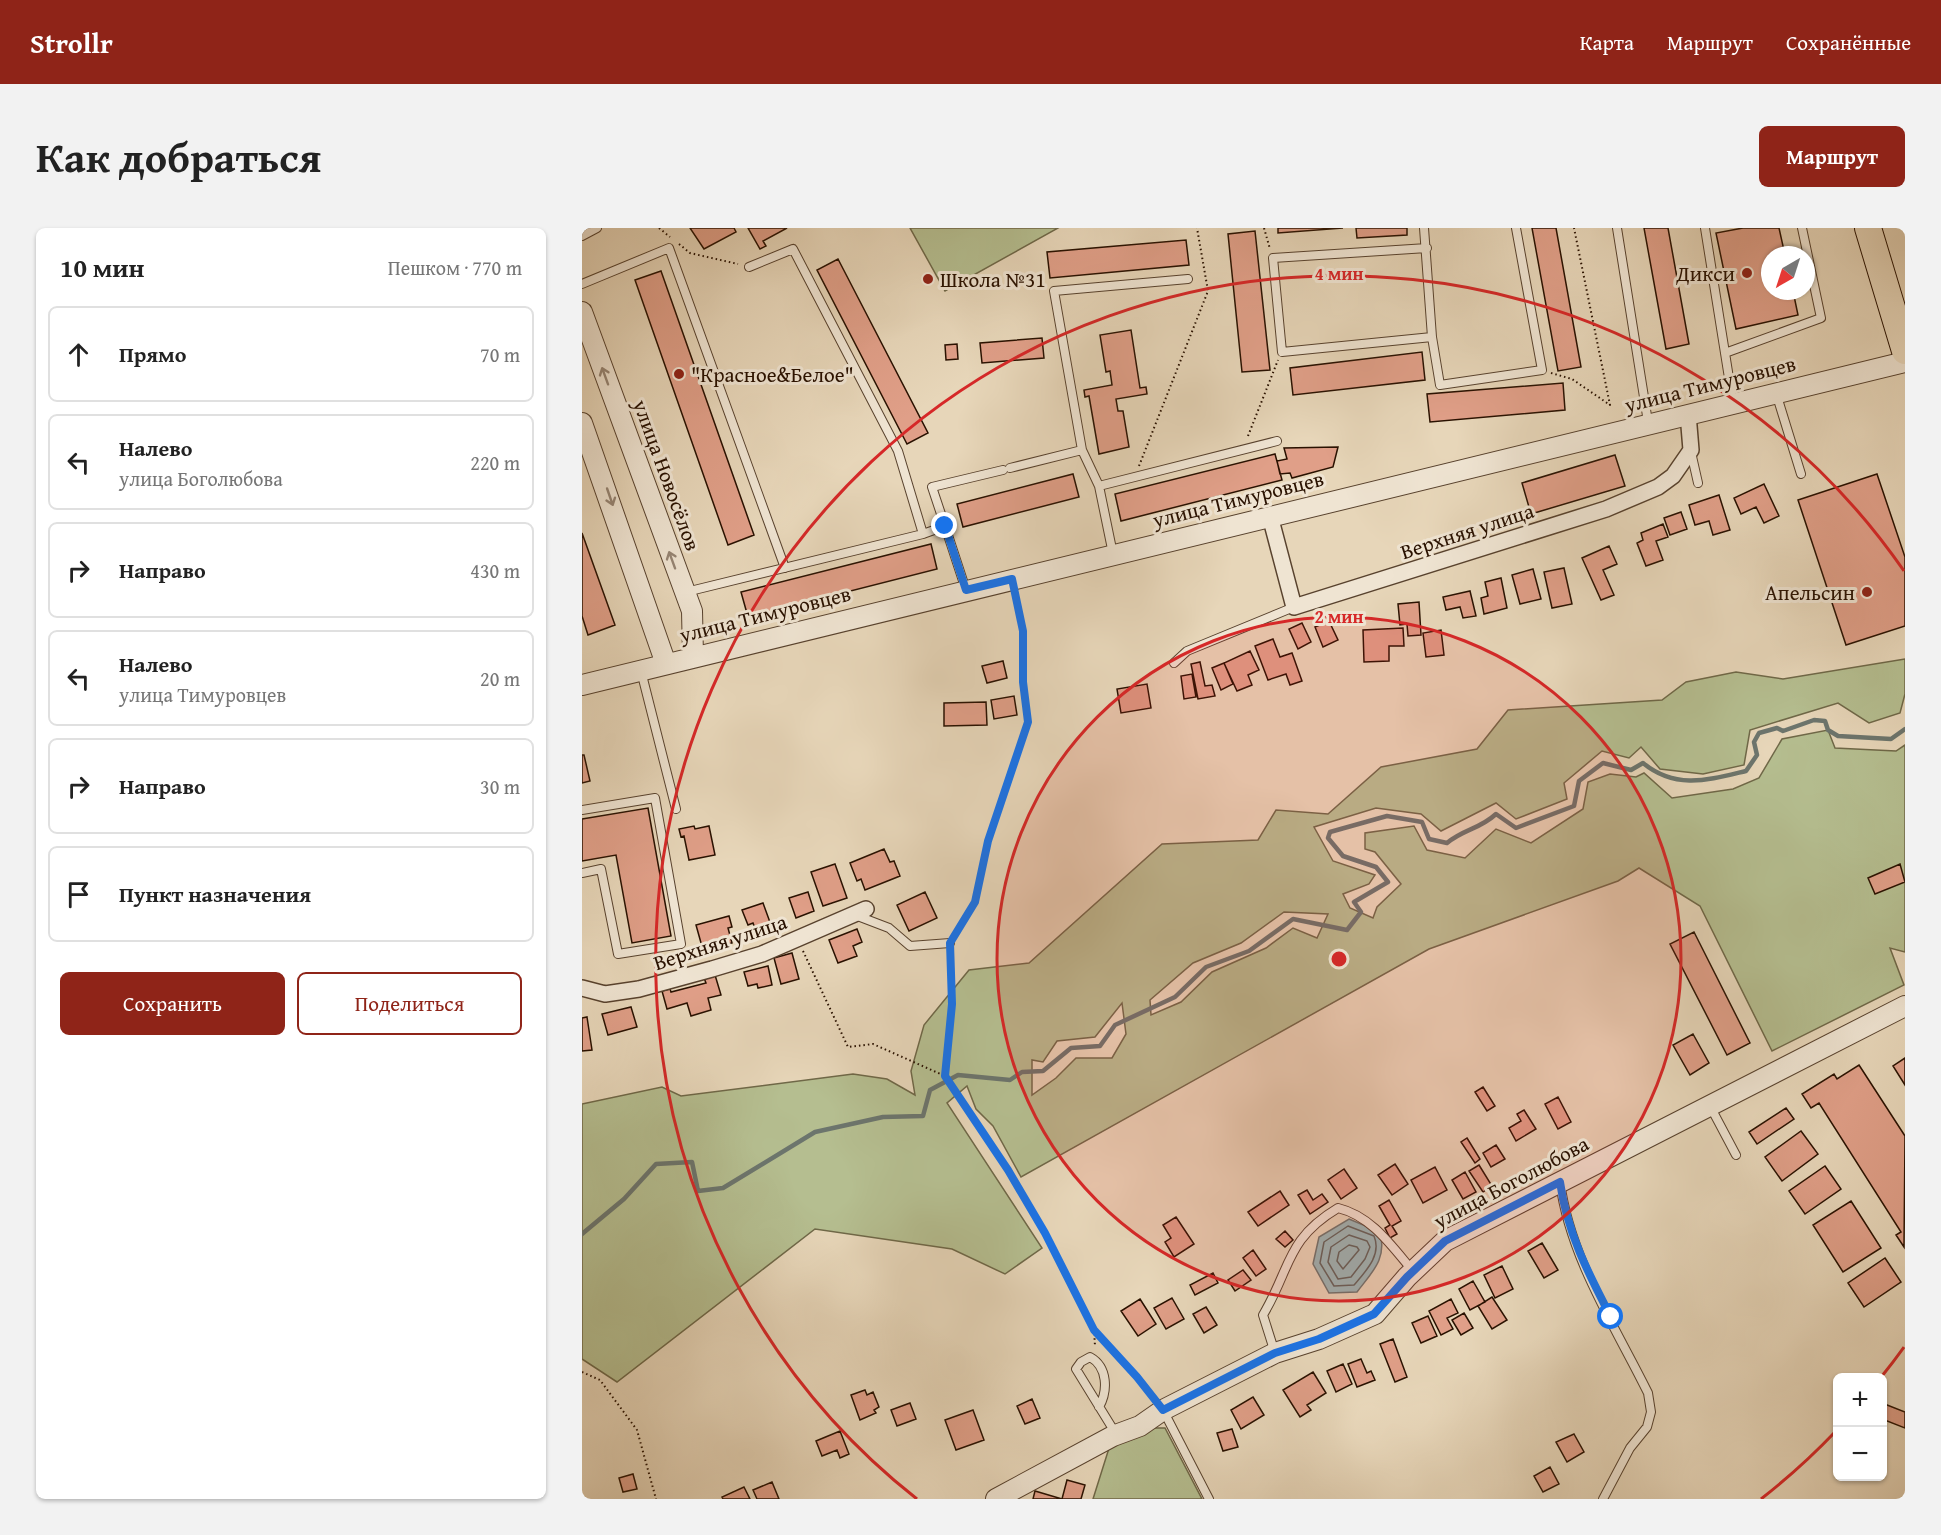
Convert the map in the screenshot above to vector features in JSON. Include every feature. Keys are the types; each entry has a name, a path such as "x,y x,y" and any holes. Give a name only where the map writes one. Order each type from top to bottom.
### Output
{"main road":[{"path":"1868,228 1905,351"}],"street":[{"name":"улица Новосёлов","path":"582,312 692,611 693,656"},
{"name":"улица Тимуровцев","path":"582,685 693,656 1905,362"},
{"path":"1688,414 1691,450"},
{"path":"582,423 666,664"},
{"name":"Верхняя улица","path":"1294,607 1606,509 1658,487 1672,477 1691,450"},
{"path":"1270,516 1294,607"},
{"name":"Верхняя улица","path":"582,988 605,994 639,989 762,954 861,912"},
{"name":"улица Боголюбова","path":"996,1499 1116,1435 1140,1426 1163,1410 1275,1353 1319,1339 1374,1314 1413,1271 1445,1241 1905,1006"}],"lane":[{"path":"582,236 597,228"},
{"path":"1424,228 1432,337 1440,385 1542,370 1516,228"},
{"path":"1617,228 1648,424"},
{"path":"1705,228 1733,403"},
{"path":"1725,353 1821,318 1802,228"},
{"path":"582,284 669,248 785,568"},
{"path":"1427,248 1273,258 1282,352 1432,337"},
{"path":"749,267 794,249 898,450 923,534"},
{"path":"1113,554 1099,486 1082,450 1054,291 1188,279"},
{"path":"1776,393 1801,474"},
{"path":"1099,486 1278,441"},
{"path":"966,590 932,487 1082,450"},
{"path":"1691,450 1698,483"},
{"path":"684,592 923,534 945,526"},
{"path":"1174,663 1187,651 1294,607"},
{"path":"640,669 676,809"},
{"path":"582,810 655,798 681,944 618,954 601,869 582,873"},
{"path":"861,912 889,928 910,946 950,943"},
{"path":"1710,1106 1736,1155"},
{"path":"1560,1182 1564,1211 1576,1248 1648,1393 1651,1412 1647,1427 1630,1448 1603,1499"},
{"path":"1275,1353 1263,1315 1298,1239 1316,1221 1338,1208 1350,1211 1374,1226 1413,1271"},
{"path":"1099,1407 1106,1396 1105,1375 1096,1361 1090,1357 1081,1362 1076,1369 1099,1407 1116,1435"},
{"path":"1163,1410 1209,1499"}],"path":[{"path":"659,228 690,253 749,267"},
{"path":"1134,478 1208,291 1197,228"},
{"path":"1264,228 1273,258"},
{"path":"1542,370 1572,379 1610,405 1574,228"},
{"path":"1243,450 1282,352"},
{"path":"945,1076 952,1004 950,943 975,902 988,841 1028,722 1023,682 1023,631 1012,579"},
{"path":"798,939 848,1047 873,1044 945,1076 1008,1170 1045,1233 1094,1330 1137,1377 1163,1410"},
{"path":"1094,1330 1096,1361"},
{"path":"582,1372 600,1380 637,1430 656,1499"}],"green space":[{"path":"910,228 1058,228 945,291"},
{"path":"1905,659 1905,694 1900,713 1869,723 1838,703 1750,730 1744,765 1703,774 1660,769 1641,747 1629,758 1602,751 1564,783 1567,799 1516,819 1496,803 1441,831 1421,814 1376,808 1314,827 1333,861 1375,875 1369,884 1343,894 1350,908 1373,918 1377,907 1401,884 1375,852 1365,849 1365,833 1414,826 1427,850 1465,858 1496,829 1531,843 1583,809 1588,782 1610,774 1636,777 1644,773 1672,798 1733,789 1759,778 1782,739 1828,730 1835,748 1896,751 1905,745 1905,952 1890,948 1904,985 1772,1051 1700,906 1639,868 1618,881 1429,949 1021,1177 993,1126 976,1109 967,1086 947,1103 1042,1248 1005,1274 952,1249 815,1229 617,1382 582,1359 582,1104 662,1087 681,1096 853,1074 887,1079 915,1095 911,1071 924,1025 969,970 1029,963 1162,844 1258,840 1276,810 1328,814 1381,767 1477,749 1508,710 1662,700 1686,682 1736,672 1783,679","holes":["1284,912 1328,914 1317,938 1293,928 1266,948 1212,972 1181,1002 1151,1015 1150,1000 1193,963 1241,943","1122,1003 1126,1034 1112,1058 1076,1058 1056,1078 1032,1095 1032,1060 1043,1062 1057,1041 1095,1037"]},
{"path":"1150,1428 1165,1428 1202,1499 1093,1499 1110,1445"}],"water":[{"path":"1349,1219 1380,1232 1382,1250 1373,1271 1357,1292 1329,1293 1313,1264 1319,1237"}],"building":[{"path":"690,228 734,228 736,232 704,249"},
{"path":"748,228 787,228 763,241 766,246 760,249"},
{"path":"1278,228 1343,228 1278,233"},
{"path":"1356,228 1407,228 1407,235 1357,238"},
{"path":"1532,228 1556,228 1581,367 1558,371"},
{"path":"1644,228 1668,228 1689,344 1666,349"},
{"name":"Дикси","path":"1743,228 1779,228 1783,246 1761,246 1761,300 1795,300 1798,315 1736,329 1716,233"},
{"path":"1255,231 1270,370 1242,372 1228,234"},
{"path":"1186,240 1189,265 1050,278 1047,252"},
{"path":"838,259 928,433 907,444 817,270"},
{"path":"661,271 754,535 728,545 635,280"},
{"path":"1131,330 1140,388 1146,387 1147,394 1116,399 1118,411 1123,411 1129,447 1099,454 1089,396 1085,397 1084,390 1112,385 1110,371 1106,372 1100,335"},
{"path":"1042,338 1044,358 982,363 980,343"},
{"path":"957,344 958,359 946,360 945,345"},
{"path":"1422,352 1425,380 1293,395 1290,368"},
{"path":"1563,383 1565,410 1430,422 1427,394"},
{"path":"1338,447 1333,467 1292,478 1290,473 1280,474 1277,461 1287,459 1284,448"},
{"path":"1275,454 1282,480 1121,521 1115,494"},
{"path":"1615,455 1625,486 1531,514 1522,483"},
{"path":"1073,474 1079,497 963,527 957,504"},
{"name":"Апельсин","path":"1877,474 1905,557 1905,626 1846,645 1798,500"},
{"path":"1764,484 1779,516 1764,523 1756,507 1741,514 1734,498"},
{"path":"1719,495 1730,530 1713,535 1709,521 1695,525 1689,505"},
{"path":"1681,512 1687,529 1670,535 1664,518"},
{"path":"1663,524 1668,537 1656,541 1663,560 1646,566 1637,543 1643,540 1641,533"},
{"path":"582,533 615,625 588,635 582,616"},
{"path":"931,544 937,569 748,617 741,592"},
{"path":"1609,546 1617,564 1603,570 1614,595 1601,600 1582,558"},
{"path":"1564,568 1572,604 1552,608 1544,572"},
{"path":"1533,569 1541,599 1520,604 1512,575"},
{"path":"1501,578 1507,608 1484,614 1481,598 1488,596 1485,582"},
{"path":"1470,591 1476,616 1463,618 1460,607 1446,610 1443,597"},
{"path":"1419,602 1421,635 1408,636 1407,624 1400,625 1398,604"},
{"path":"1329,621 1338,640 1323,647 1315,627"},
{"path":"1302,623 1311,642 1298,649 1289,629"},
{"path":"1403,628 1404,646 1389,646 1389,661 1364,662 1363,630"},
{"path":"1441,630 1444,655 1426,657 1423,633"},
{"path":"1273,639 1280,657 1292,653 1302,681 1290,685 1286,674 1268,680 1255,646"},
{"path":"1250,651 1259,670 1248,675 1252,685 1237,691 1224,663"},
{"path":"1003,661 1007,678 987,683 982,666"},
{"path":"1200,662 1205,686 1212,685 1215,696 1198,699 1191,664"},
{"path":"1224,663 1233,684 1221,690 1212,668"},
{"path":"1192,674 1196,697 1184,699 1181,676"},
{"path":"1147,684 1151,708 1121,713 1117,689"},
{"path":"1014,696 1017,715 994,719 991,700"},
{"path":"986,702 987,725 944,726 944,703"},
{"path":"582,755 584,755 590,781 582,783"},
{"path":"648,808 671,936 632,943 616,855 582,861 582,819"},
{"path":"694,826 695,829 709,826 715,855 689,860 684,836 681,837 679,829"},
{"path":"884,849 890,862 894,861 900,876 865,890 861,879 857,881 850,863"},
{"path":"835,864 847,898 823,906 811,872"},
{"path":"1900,864 1905,882 1875,894 1868,878"},
{"path":"808,892 814,911 796,918 789,898"},
{"path":"925,892 937,918 909,931 897,905"},
{"path":"763,903 771,925 756,931 753,923 748,925 742,910"},
{"path":"729,916 732,927 728,928 732,943 703,950 696,925"},
{"path":"857,929 862,942 853,946 857,956 838,963 829,940"},
{"path":"1694,932 1750,1043 1727,1055 1670,944"},
{"path":"792,953 799,979 781,984 774,958"},
{"path":"768,966 772,985 758,988 757,984 748,986 744,972"},
{"path":"715,975 721,995 708,998 711,1010 691,1016 687,1003 667,1009 662,991 670,989 671,992 706,983 704,978"},
{"path":"631,1007 637,1027 608,1035 602,1014"},
{"path":"587,1017 592,1050 582,1051 582,1018"},
{"path":"1693,1034 1709,1063 1690,1075 1673,1045"},
{"path":"1905,1058 1905,1085 1893,1066"},
{"path":"1859,1065 1905,1136 1904,1247 1896,1235 1901,1232 1819,1103 1811,1108 1802,1094 1834,1074 1837,1079"},
{"path":"1483,1087 1495,1106 1487,1111 1475,1092"},
{"path":"1558,1097 1571,1122 1558,1129 1545,1104"},
{"path":"1786,1108 1794,1119 1757,1144 1749,1132"},
{"path":"1524,1110 1536,1129 1516,1141 1509,1128 1521,1121 1517,1114"},
{"path":"1801,1131 1818,1154 1782,1181 1765,1157"},
{"path":"1467,1138 1480,1159 1475,1163 1461,1142"},
{"path":"1496,1145 1505,1159 1491,1167 1483,1153"},
{"path":"1395,1164 1408,1184 1392,1195 1378,1175"},
{"path":"1479,1165 1492,1186 1483,1192 1469,1171"},
{"path":"1825,1166 1841,1189 1805,1214 1789,1191"},
{"path":"1435,1167 1447,1190 1423,1203 1411,1180"},
{"path":"1344,1169 1357,1188 1341,1199 1328,1180"},
{"path":"1465,1172 1476,1192 1463,1199 1452,1180"},
{"path":"1307,1190 1313,1200 1322,1194 1328,1202 1310,1214 1298,1195"},
{"path":"1280,1191 1289,1205 1258,1226 1248,1212"},
{"path":"1389,1200 1401,1221 1392,1226 1397,1234 1390,1238 1385,1228 1390,1225 1379,1206"},
{"path":"1851,1201 1881,1248 1843,1272 1813,1225"},
{"path":"1176,1217 1194,1244 1174,1257 1165,1242 1171,1238 1163,1225"},
{"path":"1285,1231 1293,1240 1285,1247 1276,1239"},
{"path":"1542,1243 1558,1270 1544,1278 1528,1251"},
{"path":"1253,1250 1266,1269 1256,1276 1243,1258"},
{"path":"1885,1258 1901,1282 1864,1307 1848,1283"},
{"path":"1502,1266 1513,1289 1495,1298 1484,1275"},
{"path":"1243,1270 1251,1280 1235,1291 1228,1280"},
{"path":"1213,1273 1218,1283 1195,1295 1190,1285"},
{"path":"1473,1281 1485,1302 1470,1310 1459,1289"},
{"path":"1492,1297 1507,1320 1492,1329 1478,1306"},
{"path":"1172,1298 1184,1319 1166,1329 1154,1308"},
{"path":"1140,1299 1156,1324 1138,1336 1121,1311"},
{"path":"1451,1299 1458,1313 1447,1318 1453,1329 1441,1335 1429,1311"},
{"path":"1206,1307 1217,1325 1204,1333 1193,1314"},
{"path":"1464,1313 1473,1328 1461,1335 1452,1320"},
{"path":"1428,1316 1437,1336 1421,1343 1412,1323"},
{"path":"1393,1339 1407,1377 1395,1382 1380,1344"},
{"path":"1361,1359 1367,1373 1371,1371 1375,1380 1357,1387 1348,1364"},
{"path":"1343,1364 1352,1384 1336,1392 1327,1371"},
{"path":"1313,1372 1326,1393 1307,1405 1311,1410 1300,1417 1283,1390"},
{"path":"865,1390 867,1395 873,1392 879,1407 874,1410 876,1413 860,1420 851,1395"},
{"path":"1253,1397 1264,1415 1241,1429 1231,1410"},
{"path":"1032,1399 1040,1418 1025,1424 1017,1406"},
{"path":"910,1403 916,1419 897,1426 891,1410"},
{"path":"1887,1405 1905,1412 1905,1428 1887,1421"},
{"path":"973,1410 984,1440 956,1450 945,1420"},
{"path":"1232,1429 1238,1447 1223,1451 1217,1433"},
{"path":"840,1431 849,1454 840,1458 837,1450 822,1456 816,1441"},
{"path":"1574,1434 1584,1452 1567,1462 1556,1442"},
{"path":"1550,1467 1559,1484 1543,1492 1534,1476"},
{"path":"633,1474 637,1489 623,1492 619,1478"},
{"path":"1067,1480 1085,1485 1081,1499 1062,1499"},
{"path":"772,1482 779,1499 757,1499 753,1490"},
{"path":"744,1487 750,1499 723,1499 722,1497"},
{"path":"1035,1491 1062,1499 1033,1499"}],"waterway":[{"path":"582,1234 624,1199 656,1164 692,1162 698,1191 723,1188 815,1132 883,1117 923,1116 930,1090 958,1075 1010,1080 1022,1072 1043,1071 1071,1048 1100,1046 1115,1025 1175,997 1206,967 1249,951 1293,919 1347,930 1361,912 1354,902 1388,882 1376,867 1343,856 1328,838 1330,832 1387,816 1422,822 1429,839 1447,843 1496,814 1516,828 1574,806 1579,781 1603,763 1631,770 1643,763 1668,777 1680,780 1705,780 1746,771 1757,755 1754,742 1759,733 1777,728 1783,731 1814,720 1825,721 1828,730 1838,736 1891,739 1905,729"}],"place":[{"name":"Дикси","path":"1747,273"},
{"name":"Школа №31","path":"928,279"},
{"name":"\"Красное&Белое\"","path":"679,374"},
{"name":"Апельсин","path":"1867,592"}],"route":[{"path":"945,526 966,590 1012,579 1023,631 1023,682 1028,722 988,841 975,902 950,943 952,1004 945,1076 1008,1170 1045,1233 1094,1330 1137,1377 1163,1410 1275,1353 1319,1339 1374,1314 1407,1277 1445,1241 1560,1182 1564,1211 1576,1248 1611,1317"}]}
